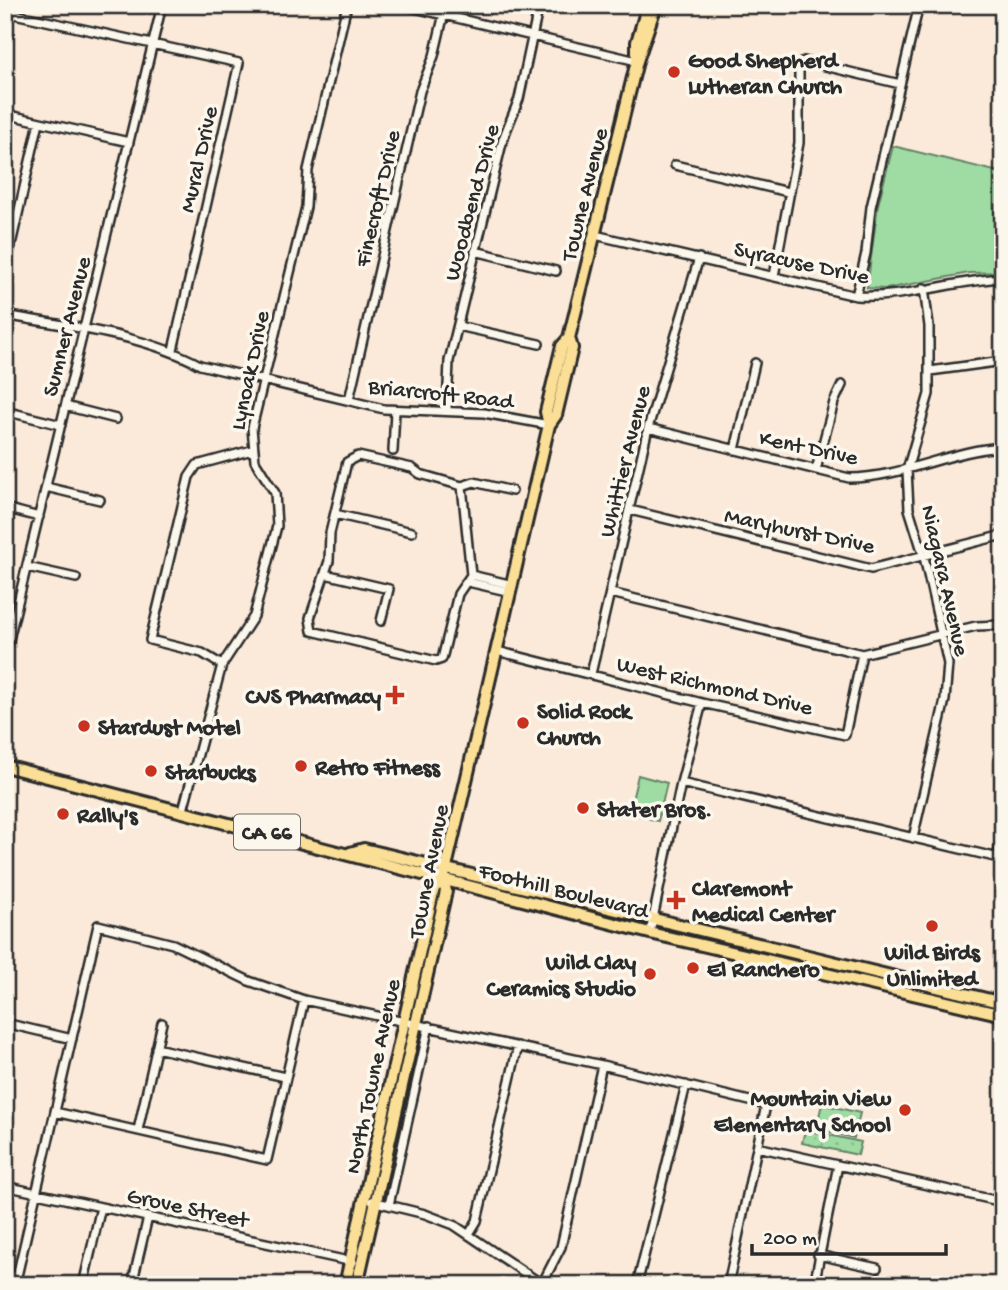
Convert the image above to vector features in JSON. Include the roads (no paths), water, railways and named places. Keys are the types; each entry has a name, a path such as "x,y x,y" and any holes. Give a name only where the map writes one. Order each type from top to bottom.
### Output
{"main road":[{"name":"Towne Avenue","path":"357,1285 356,1263 410,1023 446,891 444,874 549,425 556,415 572,348 569,338 651,7"},
{"name":"CA 66","path":"5,766 350,853 364,849 444,874"},
{"name":"Foothill Boulevard","path":"444,874 653,920 1003,1003"},
{"name":"Foothill Boulevard","path":"444,874 650,933 1003,1015"},
{"path":"345,1285 356,1263"}],"street":[{"name":"Sumner Avenue","path":"5,656 162,5"},
{"name":"Lynoak Drive","path":"183,810 222,665 254,616 278,515 275,493 252,450 251,428 306,207 308,170 347,5"},
{"path":"402,5 638,61"},
{"name":"Finecroft Drive","path":"349,400 420,91 446,5"},
{"name":"Woodbend Drive","path":"447,410 449,361 503,139 519,99 539,5"},
{"path":"856,296 866,253 871,207 919,5"},
{"path":"5,12 152,47"},
{"name":"Mural Drive","path":"152,47 239,64 173,350"},
{"path":"774,276 799,143 797,74 804,61 900,84"},
{"path":"5,114 130,142"},
{"path":"5,271 39,122"},
{"path":"675,165 788,192"},
{"name":"Syracuse Drive","path":"595,234 856,296 877,297 969,280 1003,278"},
{"path":"475,251 556,271"},
{"name":"Whittier Avenue","path":"591,674 649,428 699,258"},
{"name":"Niagara Avenue","path":"913,838 948,684 943,635 925,557 909,509 907,470 929,394 924,288"},
{"name":"Briarcroft Road","path":"5,315 84,329 173,350 200,365 395,411 447,410 496,414 549,425"},
{"path":"458,326 539,344"},
{"path":"930,371 1003,361"},
{"path":"735,450 755,363"},
{"path":"816,470 834,402 842,385"},
{"path":"65,406 117,419"},
{"path":"393,451 395,411"},
{"path":"9,412 61,425"},
{"name":"Kent Drive","path":"649,428 849,478 870,478 907,470 979,448 1003,447"},
{"path":"222,665 202,653 150,640 189,477 197,465 252,450"},
{"path":"462,486 469,579 458,594 442,659 436,661 312,631 310,618 319,585 325,574 347,462 358,456 412,468 426,477 462,486 474,482 512,491"},
{"path":"46,486 100,500"},
{"path":"5,508 39,517"},
{"name":"Maryhurst Drive","path":"630,510 871,569 1003,535"},
{"path":"335,513 412,532"},
{"path":"27,567 76,578"},
{"path":"325,574 388,589 381,621"},
{"path":"469,579 512,588"},
{"path":"611,593 862,654 976,626 1003,625"},
{"path":"5,606 17,608"},
{"name":"West Richmond Drive","path":"497,651 702,703 845,735 862,654"},
{"path":"650,933 681,783 702,703"},
{"path":"681,783 1000,859 1003,834"},
{"path":"5,1274 16,1281 98,925 173,943 263,987 304,1000 602,1065 766,1105 728,1285"},
{"path":"55,1112 267,1160 304,1000"},
{"path":"5,1023 72,1039"},
{"path":"138,1130 162,1023"},
{"path":"389,1205 429,1026"},
{"path":"469,1234 477,1221 518,1046"},
{"path":"156,1048 285,1077"},
{"path":"370,1201 442,1220 469,1234 543,1284 561,1247 602,1065"},
{"path":"637,1285 686,1085"},
{"path":"757,1147 1003,1202"},
{"path":"814,1285 838,1164"},
{"name":"Grove Street","path":"5,1186 356,1263"},
{"path":"83,1285 101,1207"},
{"path":"132,1285 148,1217"},
{"path":"818,1255 877,1268"}],"place":[{"name":"Good Shepherd Lutheran Church","path":"674,72"},
{"name":"CVS Pharmacy","path":"395,695"},
{"name":"Solid Rock Church","path":"523,723"},
{"name":"Stardust Motel","path":"84,726"},
{"name":"Retro Fitness","path":"301,766"},
{"name":"Starbucks","path":"151,771"},
{"name":"Stater Bros.","path":"583,808"},
{"name":"Rally's","path":"63,814"},
{"name":"Claremont Medical Center","path":"676,900"},
{"name":"Wild Birds Unlimited","path":"932,926"},
{"name":"El Ranchero","path":"693,968"},
{"name":"Wild Clay Ceramics Studio","path":"650,974"},
{"name":"Mountain View Elementary School","path":"905,1110"}]}
